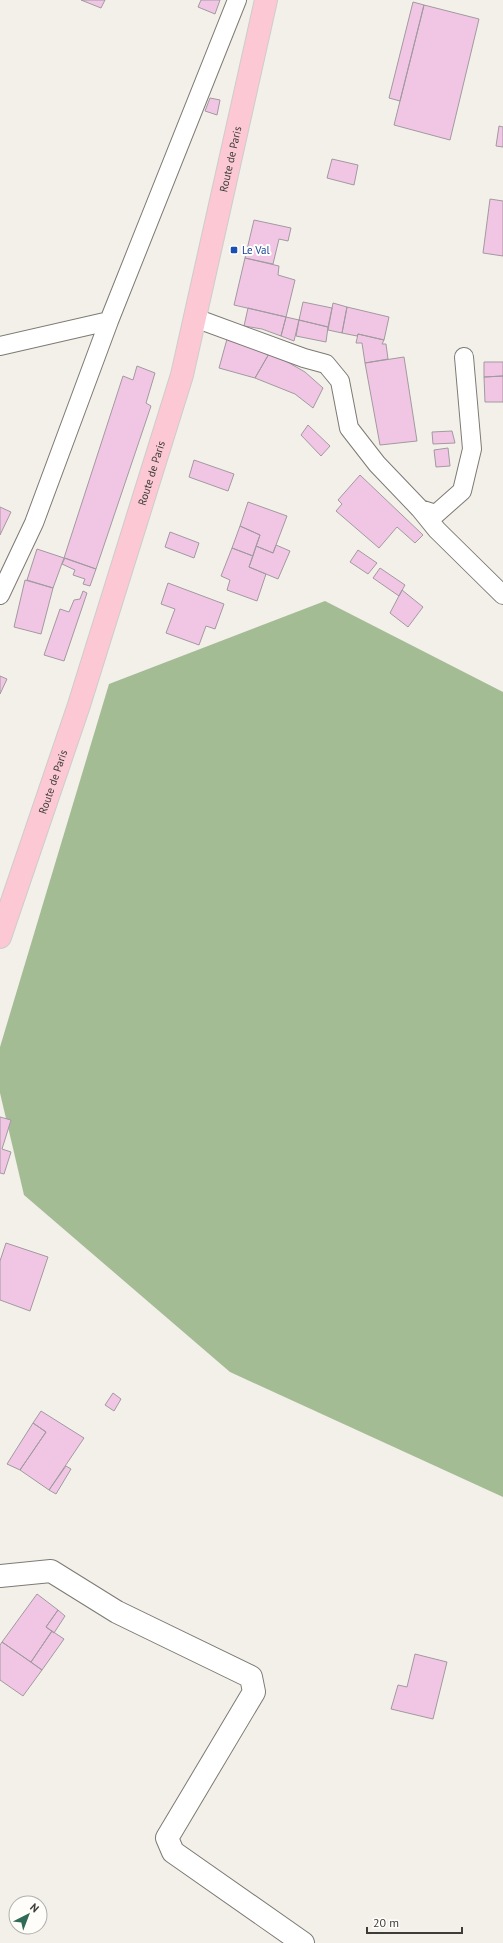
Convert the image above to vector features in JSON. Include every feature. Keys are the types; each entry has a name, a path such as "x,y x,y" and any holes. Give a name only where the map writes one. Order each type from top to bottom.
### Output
{"main road":[{"name":"Route de Paris","path":"0,936 48,799 154,468 182,375 266,0"}],"street":[{"path":"0,1576 51,1571 117,1612 250,1677 254,1692 167,1838 173,1852 303,1943"}],"lane":[{"path":"0,595 34,522 108,321 236,0"},
{"path":"195,318 304,358 326,364 340,381 349,428 377,464 420,509 437,530 503,594"},
{"path":"0,346 108,321"},
{"path":"420,509 436,514 462,491 472,449 464,357"}],"green space":[{"path":"325,601 503,692 503,1497 230,1372 24,1195 0,1093 0,1047 109,684"}],"building":[{"path":"81,0 105,0 101,8"},
{"path":"201,0 220,0 215,14 198,7"},
{"path":"413,2 424,5 400,101 389,98"},
{"path":"424,5 479,19 450,140 394,125"},
{"path":"210,98 220,100 217,115 205,111"},
{"path":"499,126 503,127 503,147 496,146"},
{"path":"332,159 358,165 354,185 327,178"},
{"path":"490,199 503,201 503,256 483,253"},
{"path":"254,220 291,228 288,241 279,239 273,264 245,258"},
{"path":"245,258 279,266 278,275 295,280 286,317 234,305"},
{"path":"303,302 332,308 328,327 299,320"},
{"path":"333,303 347,307 342,333 328,330"},
{"path":"347,307 389,317 384,340 358,334 357,336 342,333"},
{"path":"248,308 286,317 281,336 262,329 244,326"},
{"path":"286,317 299,320 294,341 281,336"},
{"path":"299,320 328,327 326,342 296,336"},
{"path":"358,334 384,340 382,344 386,344 388,359 365,363 362,343 356,343"},
{"path":"227,339 270,352 255,378 219,368"},
{"path":"270,352 305,372 323,388 313,408 295,394 255,378"},
{"path":"404,357 417,441 380,445 365,363"},
{"path":"484,362 503,362 503,376 484,377"},
{"path":"137,366 155,373 146,403 151,406 96,569 64,558 123,376 133,380"},
{"path":"503,376 503,402 485,402 484,377"},
{"path":"308,425 330,446 321,456 301,435"},
{"path":"452,431 455,443 433,444 432,432"},
{"path":"448,448 450,466 436,467 434,450"},
{"path":"194,460 234,474 228,491 189,477"},
{"path":"360,475 423,535 415,543 397,527 379,548 336,511 342,504 338,500"},
{"path":"248,502 287,516 273,553 256,546 260,535 240,526"},
{"path":"0,507 11,512 0,535"},
{"path":"240,526 260,535 253,556 232,548"},
{"path":"170,532 199,543 194,558 165,547"},
{"path":"276,545 290,551 278,579 249,567 256,546 273,553"},
{"path":"232,548 253,556 249,567 266,574 257,601 227,590 230,580 221,576"},
{"path":"37,549 64,558 53,588 27,580"},
{"path":"358,550 377,563 368,574 350,562"},
{"path":"65,558 96,569 90,586 83,584 85,579 73,575 75,570 62,564"},
{"path":"380,568 405,585 399,596 373,578"},
{"path":"25,580 53,588 41,634 14,627"},
{"path":"168,583 224,604 215,629 206,626 199,645 166,633 175,609 161,604"},
{"path":"402,590 423,607 408,627 390,613"},
{"path":"83,591 87,593 64,661 44,655 60,609 69,612 74,600 80,599"},
{"path":"0,676 7,679 0,694"},
{"path":"0,1117 11,1120 2,1149 11,1152 4,1174 0,1173"},
{"path":"6,1243 48,1257 30,1311 0,1300 0,1261"},
{"path":"113,1393 121,1399 114,1411 105,1405"},
{"path":"41,1411 84,1438 49,1490 20,1470 46,1432 33,1423"},
{"path":"33,1423 46,1432 20,1470 7,1464"},
{"path":"66,1466 71,1469 56,1494 49,1490"},
{"path":"37,1594 58,1610 46,1627 52,1631 31,1662 2,1642"},
{"path":"58,1610 65,1616 54,1633 46,1627"},
{"path":"52,1631 64,1639 42,1670 31,1662"},
{"path":"2,1642 42,1670 23,1696 0,1680 0,1645"},
{"path":"415,1654 447,1662 433,1719 391,1709 398,1685 407,1687"}],"place":[{"name":"Le Val","path":"234,250"}]}
